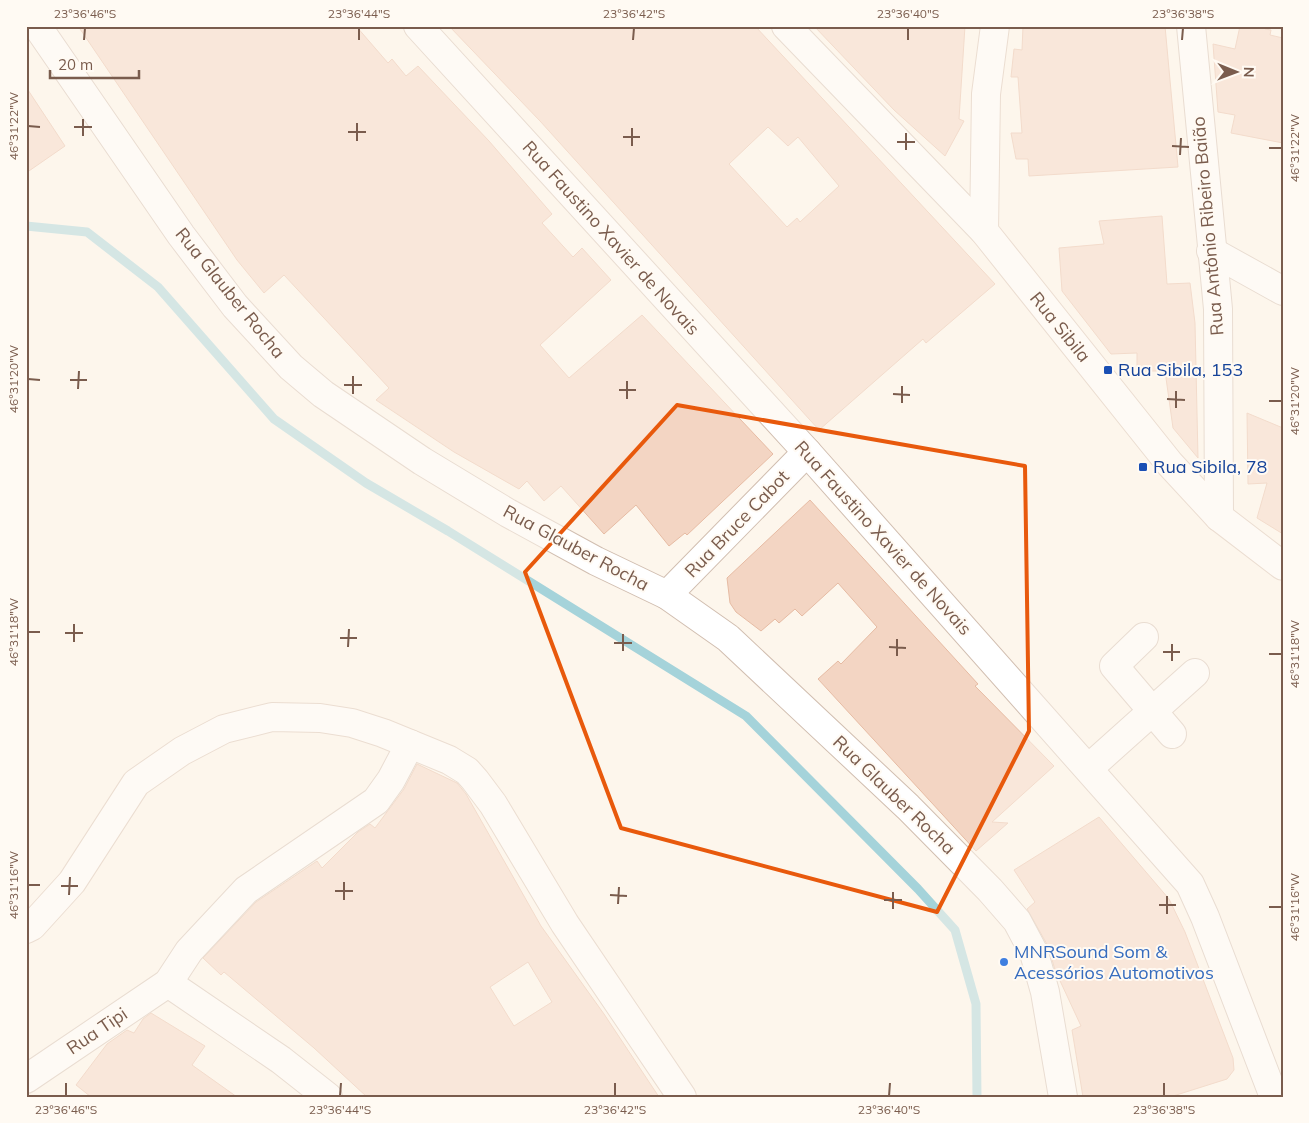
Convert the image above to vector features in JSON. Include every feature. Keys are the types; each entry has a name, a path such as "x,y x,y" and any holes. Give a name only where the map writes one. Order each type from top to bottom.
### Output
{"street":[{"name":"Rua Glauber Rocha","path":"37,26 181,234 235,306 291,367 323,394 422,460 500,508 596,562 668,596 728,638 908,807 990,890 1017,921 1034,953 1045,992 1063,1097"},
{"name":"Rua Faustino Xavier de Novais","path":"418,26 807,452 1190,884 1205,917 1265,1095"},
{"name":"Rua Sibila","path":"786,26 984,231 1170,464 1219,517 1283,566"},
{"path":"984,231 986,94 994,26"},
{"name":"Rua Antônio Ribeiro Baião","path":"1191,26 1218,309 1219,517"},
{"path":"1211,251 1283,291"},
{"name":"Rua Bruce Cabot","path":"668,596 807,452"},
{"path":"1144,638 1114,666 1172,734"},
{"path":"1089,768 1195,672"},
{"path":"26,929 32,926 72,882 136,783 182,751 224,729 272,717 320,718 352,723 449,760 467,771 484,792 565,924 682,1097"},
{"path":"328,1097 281,1060 168,983 189,951 246,890 376,801 392,780 410,744"},
{"name":"Rua Tipi","path":"26,1079 168,983"}],"highlighted area":[{"path":"677,405 1025,466 1029,731 937,912 621,828 525,572"}],"building":[{"path":"78,26 356,26 388,63 392,59 406,76 418,66 489,141 552,214 542,223 573,257 582,248 611,280 540,345 569,378 642,315 773,454 687,535 685,533 669,546 636,505 604,534 561,486 544,501 527,481 519,489 454,452 376,400 389,388 284,275 264,293 237,260"},
{"path":"449,26 755,26 995,284 926,343 923,339 819,430 540,121","holes":["768,127 788,146 798,137 839,186 800,222 797,218 787,227 729,164"]},
{"path":"814,26 965,26 959,119 964,121 945,156 894,110"},
{"path":"1023,26 1165,26 1178,167 1029,176 1028,159 1016,159 1011,133 1022,133 1018,77 1011,77 1014,49 1022,50"},
{"path":"1240,26 1266,26 1265,29 1271,30 1270,35 1283,38 1283,143 1231,133 1235,115 1218,112 1213,44 1235,49"},
{"path":"26,87 65,146 26,173"},
{"path":"1162,216 1167,284 1190,283 1195,323 1198,458 1173,428 1165,371 1137,371 1137,353 1111,354 1062,291 1059,248 1104,244 1099,221"},
{"path":"1247,413 1283,428 1283,534 1257,518 1267,483 1248,484"},
{"path":"810,500 978,684 975,686 1054,766 992,822 1008,823 976,851 818,679 838,661 841,664 877,627 838,583 802,616 795,609 779,623 775,619 761,631 736,612 730,603 727,578"},
{"path":"417,764 457,783 466,794 541,926 604,1014 659,1097 367,1097 314,1048 224,972 221,975 203,958 256,902 317,861 322,868 358,832 370,824 375,828 404,789","holes":["528,962 552,1002 514,1026 490,987"]},
{"path":"1099,817 1169,899 1185,932 1233,1058 1234,1070 1227,1079 1170,1097 1083,1097 1072,1030 1081,1026 1055,970 1048,946 1027,909 1035,902 1014,870"},
{"path":"151,1013 205,1046 192,1065 237,1097 91,1097 76,1085 107,1044 127,1030 134,1033 143,1019"}],"waterway":[{"path":"26,226 87,232 158,287 274,419 366,483 448,531 746,716 918,889 955,930 976,1004 977,1097"}],"place":[{"name":"Rua Sibila, 153","path":"1108,370"},
{"name":"Rua Sibila, 78","path":"1143,467"},
{"name":"MNRSound Som & Acessórios Automotivos","path":"1004,962"}]}
